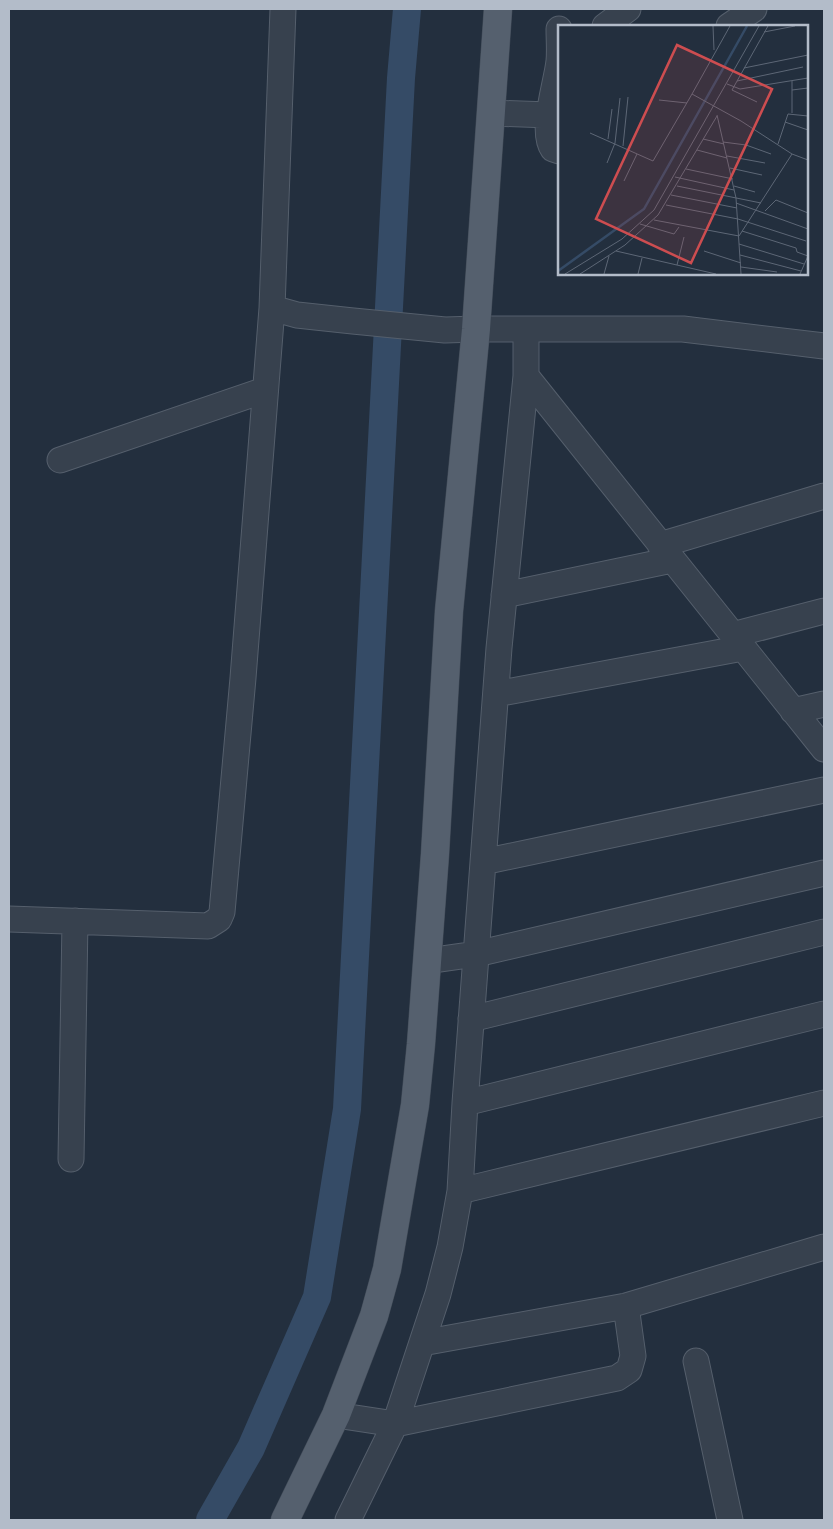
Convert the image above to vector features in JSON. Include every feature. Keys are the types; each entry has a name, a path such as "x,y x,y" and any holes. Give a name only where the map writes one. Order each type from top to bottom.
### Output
{"main road":[{"path":"285,1520 336,1414 374,1316 387,1269 415,1105 435,854 449,611 476,329 498,9"}],"street":[{"path":"9,919 208,926 219,919 222,912 243,678 272,308 283,9"},
{"path":"559,25 560,9"},
{"path":"605,25 628,9"},
{"path":"730,25 754,9"},
{"path":"558,72 549,143 558,150"},
{"path":"491,113 554,114"},
{"path":"272,308 298,315 353,322 445,330 684,329 824,346"},
{"path":"348,1520 395,1424 438,1294 450,1247 460,1191 471,1019 504,595 526,376 526,330"},
{"path":"526,376 824,749"},
{"path":"60,460 266,390"},
{"path":"504,595 666,553 824,496"},
{"path":"496,694 737,642 824,612"},
{"path":"793,711 824,704"},
{"path":"483,862 824,790"},
{"path":"427,961 476,954 824,873"},
{"path":"71,1159 75,921"},
{"path":"471,1019 824,932"},
{"path":"465,1103 824,1014"},
{"path":"460,1191 824,1103"},
{"path":"422,1343 626,1306 824,1247"},
{"path":"336,1414 395,1424 616,1378 629,1370 633,1356 626,1306"},
{"path":"696,1361 730,1520"}],"waterway":[{"path":"210,1520 251,1448 317,1297 347,1109 401,78 407,9"}]}
